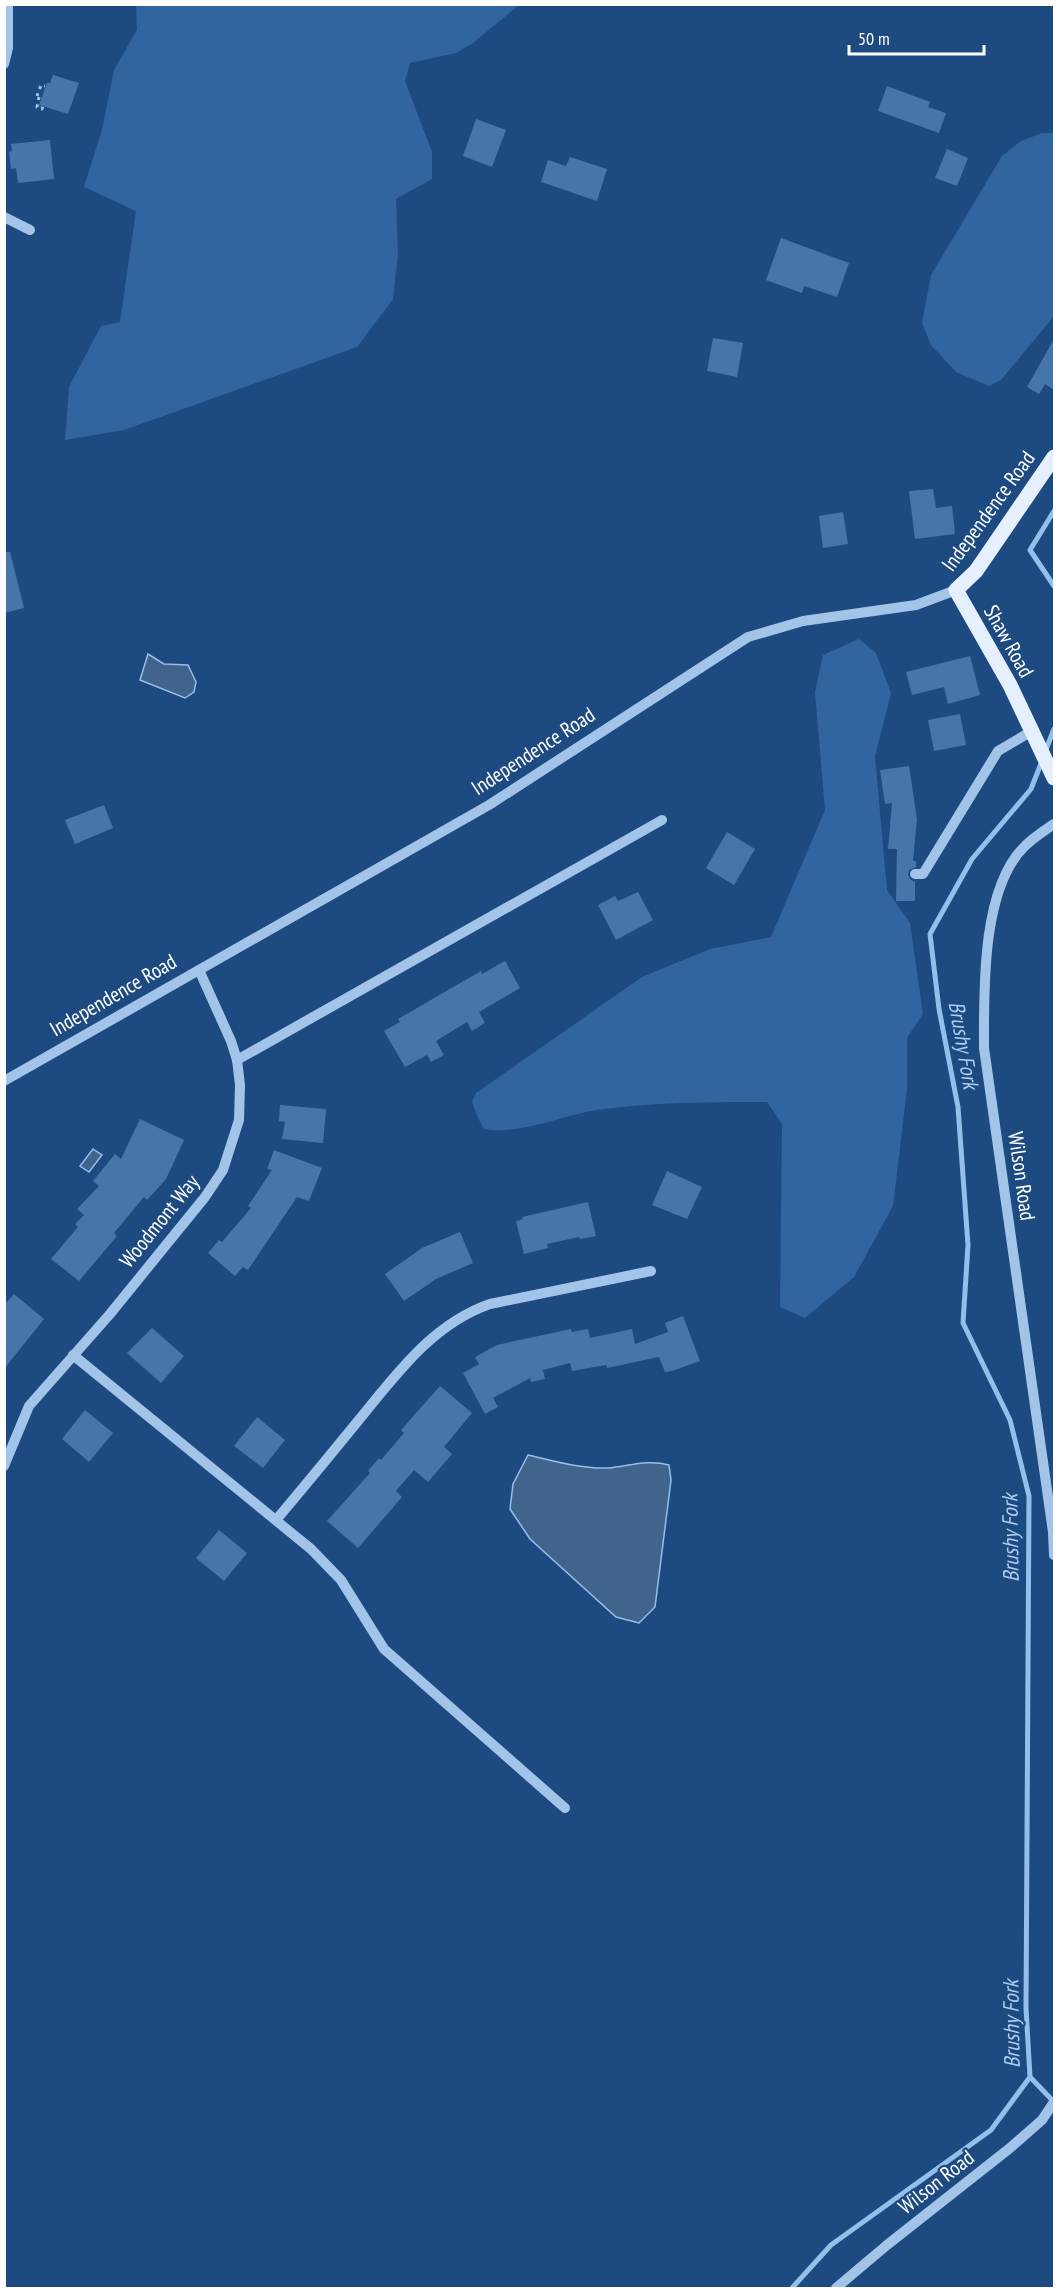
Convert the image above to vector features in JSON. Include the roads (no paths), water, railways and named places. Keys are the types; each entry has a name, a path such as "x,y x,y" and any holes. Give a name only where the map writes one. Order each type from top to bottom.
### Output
{"main road":[{"name":"Independence Road","path":"956,590 976,571 1054,457"},
{"name":"Shaw Road","path":"956,590 1010,685 1054,778"}],"street":[{"path":"4,64 8,48 8,4"},
{"path":"4,217 30,230"},
{"name":"Independence Road","path":"4,1081 489,805 748,638 802,621 916,605 956,590"},
{"path":"915,874 923,874 998,751 1032,731"},
{"path":"237,1060 662,820"},
{"name":"Wilson Road","path":"1054,824 1024,846 1008,870 1002,885 991,922 986,956 984,1048 1054,1555"},
{"name":"Woodmont Way","path":"4,1466 29,1406 110,1314 205,1197 223,1170 239,1120 240,1085 237,1060 199,970"},
{"path":"276,1520 414,1354 449,1324 490,1304 651,1271"},
{"path":"73,1354 326,1563 340,1580 384,1649 565,1808"},
{"name":"Wilson Road","path":"836,2289 1010,2148 1042,2120 1054,2102"}],"waterway":[{"name":"Brushy Fork","path":"1054,511 1030,550 1054,586"},
{"name":"Brushy Fork","path":"1045,752 1054,729"},
{"name":"Brushy Fork","path":"792,2288 831,2245 991,2130 1030,2077 1026,2008 1029,1496 1010,1420 963,1323 968,1245 958,1107 939,1009 930,934 972,859 1031,789 1042,761"},
{"path":"1030,2077 1054,2102"}]}
